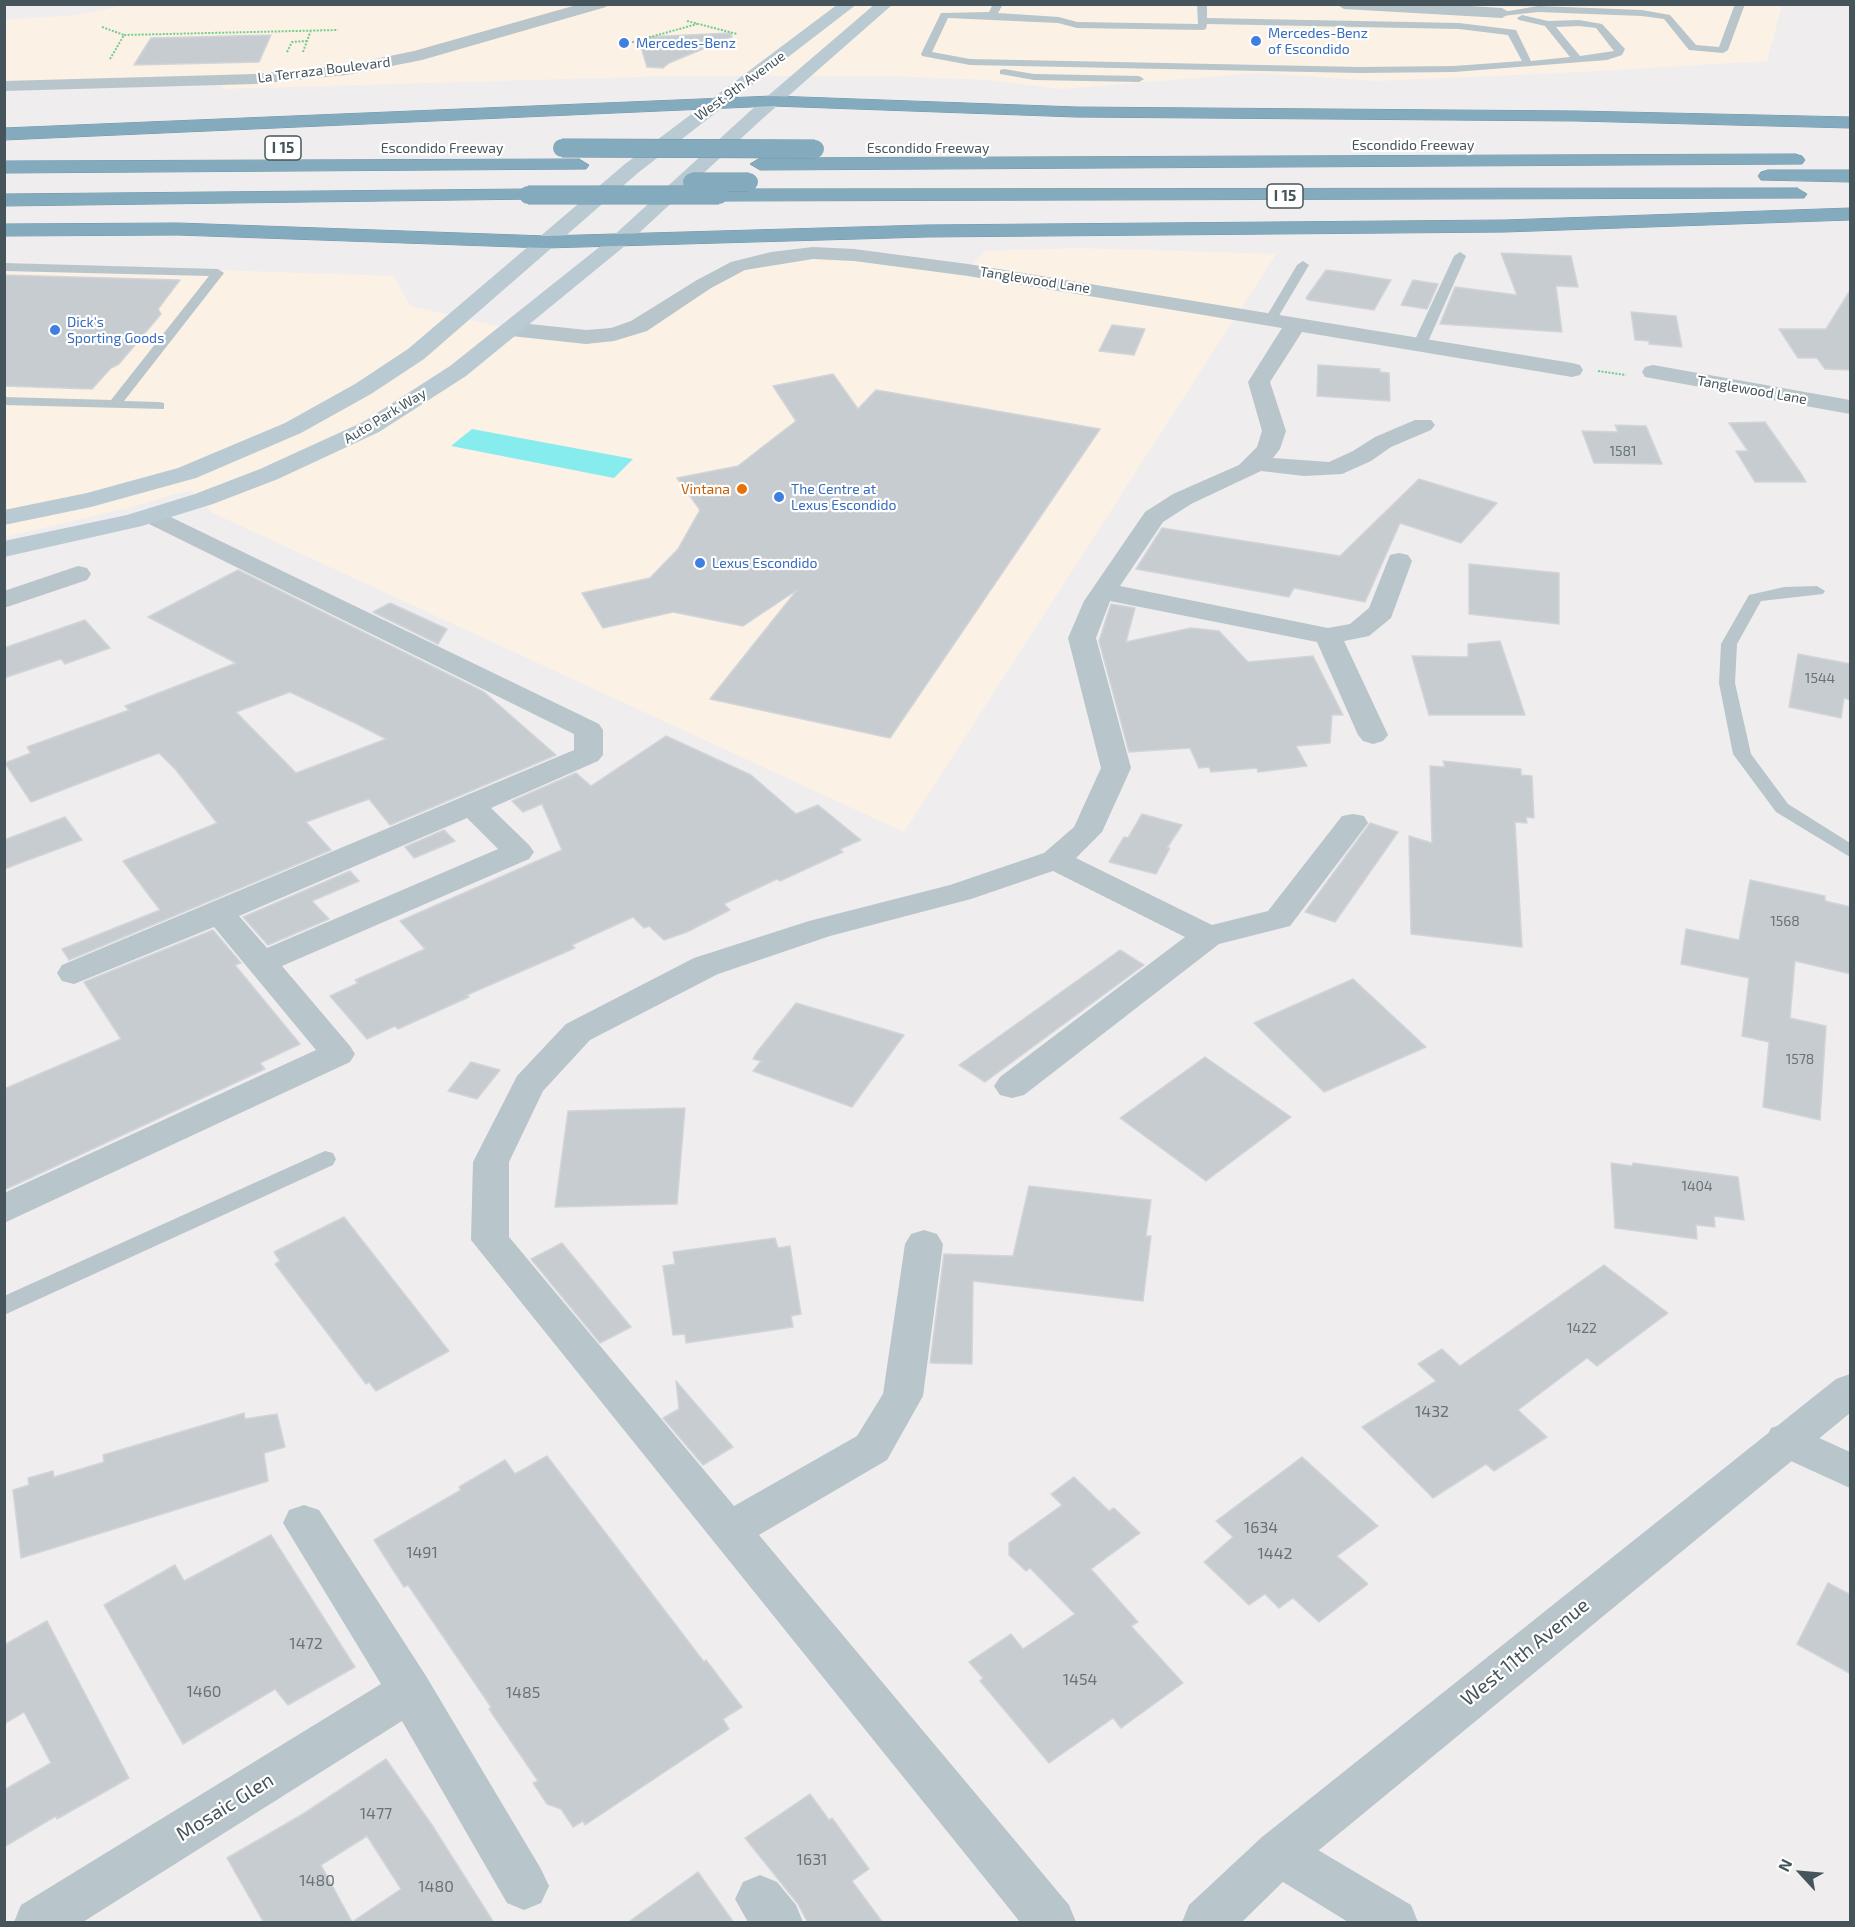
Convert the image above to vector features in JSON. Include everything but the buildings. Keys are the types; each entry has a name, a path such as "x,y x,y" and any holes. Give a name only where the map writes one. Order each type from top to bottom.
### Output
{"highway":[{"path":"4,134 773,101 816,105 1076,112 1577,116 1851,123"},
{"name":"Escondido Freeway","path":"4,149 815,149 1803,143"},
{"path":"4,167 1851,160"},
{"path":"4,181 749,182 1851,176"},
{"name":"I 15","path":"4,200 528,195 1851,194"},
{"path":"4,230 178,229 546,242 926,231 1505,226 1851,214"}],"main road":[{"name":"West 9th Avenue","path":"546,242 632,168 849,4"},
{"name":"West 9th Avenue","path":"701,164 885,4"},
{"name":"Auto Park Way","path":"4,549 152,516 269,474 371,427 458,371 619,241 701,164"},
{"path":"4,518 91,500 176,476 265,441 363,389 416,354 546,242"},
{"path":"371,427 371,417 384,399 441,362 457,348 461,339 460,331 452,323"}],"street":[{"name":"La Terraza Boulevard","path":"4,86 255,79 320,74 416,57 600,4"},
{"path":"1344,4 1498,9"},
{"name":"Tanglewood Lane","path":"511,328 586,337 614,333 639,326 704,284 738,266 771,258 813,253 854,255 968,270 1572,370"},
{"path":"1051,1923 490,1240 492,1162 529,1085 578,1032 706,966 820,928 960,892 1055,860 1087,832 1116,768 1082,638 1103,591 1154,517 1182,500 1248,470 1268,450 1274,431 1258,382 1283,321"},
{"name":"Tanglewood Lane","path":"1653,372 1851,406"},
{"path":"1255,463 1304,469 1333,469 1362,456 1383,442 1423,425"},
{"path":"74,973 588,755 589,730 152,516"},
{"path":"1103,591 1328,636 1359,630 1381,612 1399,561"},
{"path":"4,600 78,574"},
{"path":"1328,636 1373,735"},
{"path":"261,963 518,852 471,805"},
{"path":"1012,1086 1208,936 1279,919 1353,823"},
{"path":"1055,860 1208,936"},
{"path":"4,1209 338,1054 219,913"},
{"path":"729,1530 872,1448 903,1396 924,1244"},
{"name":"West 11th Avenue","path":"1207,1923 1279,1852 1786,1440 1851,1390"},
{"path":"1786,1440 1851,1471"},
{"path":"304,1523 410,1691 524,1886"},
{"name":"Mosaic Glen","path":"39,1923 410,1691"},
{"path":"1279,1852 1393,1923"}],"lane":[{"path":"992,15 998,4"},
{"path":"1202,4 1202,22"},
{"path":"1667,17 1673,4"},
{"path":"1498,9 1610,8 1667,17 1693,48 1723,50 1740,4"},
{"path":"970,62 1360,70 1454,69 1607,57 1618,53 1620,49 1599,26 1580,23 1548,24 1498,9"},
{"path":"1139,79 1034,77 1001,72 970,62 926,54 944,15 992,15 1059,20 1077,25 1202,22 1459,26 1512,32 1528,64"},
{"path":"1548,24 1576,59"},
{"path":"1420,344 1460,256"},
{"path":"1283,321 1303,265"},
{"path":"4,267 218,273 114,405"},
{"path":"4,401 159,406"},
{"path":"1817,591 1784,592 1755,598 1729,644 1727,683 1742,754 1782,808 1851,851"},
{"path":"4,1306 325,1160"}],"path":[{"path":"687,21 737,34"},
{"path":"622,45 697,24"},
{"path":"102,27 124,35 338,30"},
{"path":"302,53 311,30"},
{"path":"107,64 124,35"},
{"path":"285,56 292,42 307,41"},
{"path":"1572,370 1641,377 1653,372"}],"shaded area":[{"path":"132,4 1782,5 1767,61 1562,73 1377,81 1257,73 1063,89 988,80 890,76 669,76 221,89 225,80 5,86 4,20 77,15"},
{"name":"Lexus Escondido","path":"1079,248 1276,254 904,832 213,513 190,490 127,508 5,537 5,263 393,276 411,306 511,329 614,334 738,266 813,253 968,269 986,251"}],"water":[{"path":"472,429 633,459 614,478 451,446"}],"place":[{"name":"Mercedes-Benz of Escondido","path":"1256,41"},
{"name":"Mercedes-Benz","path":"624,43"},
{"name":"Dick's Sporting Goods","path":"55,330"},
{"name":"Vintana","path":"742,489"},
{"name":"The Centre at Lexus Escondido","path":"779,497"},
{"name":"Lexus Escondido","path":"700,563"}]}
